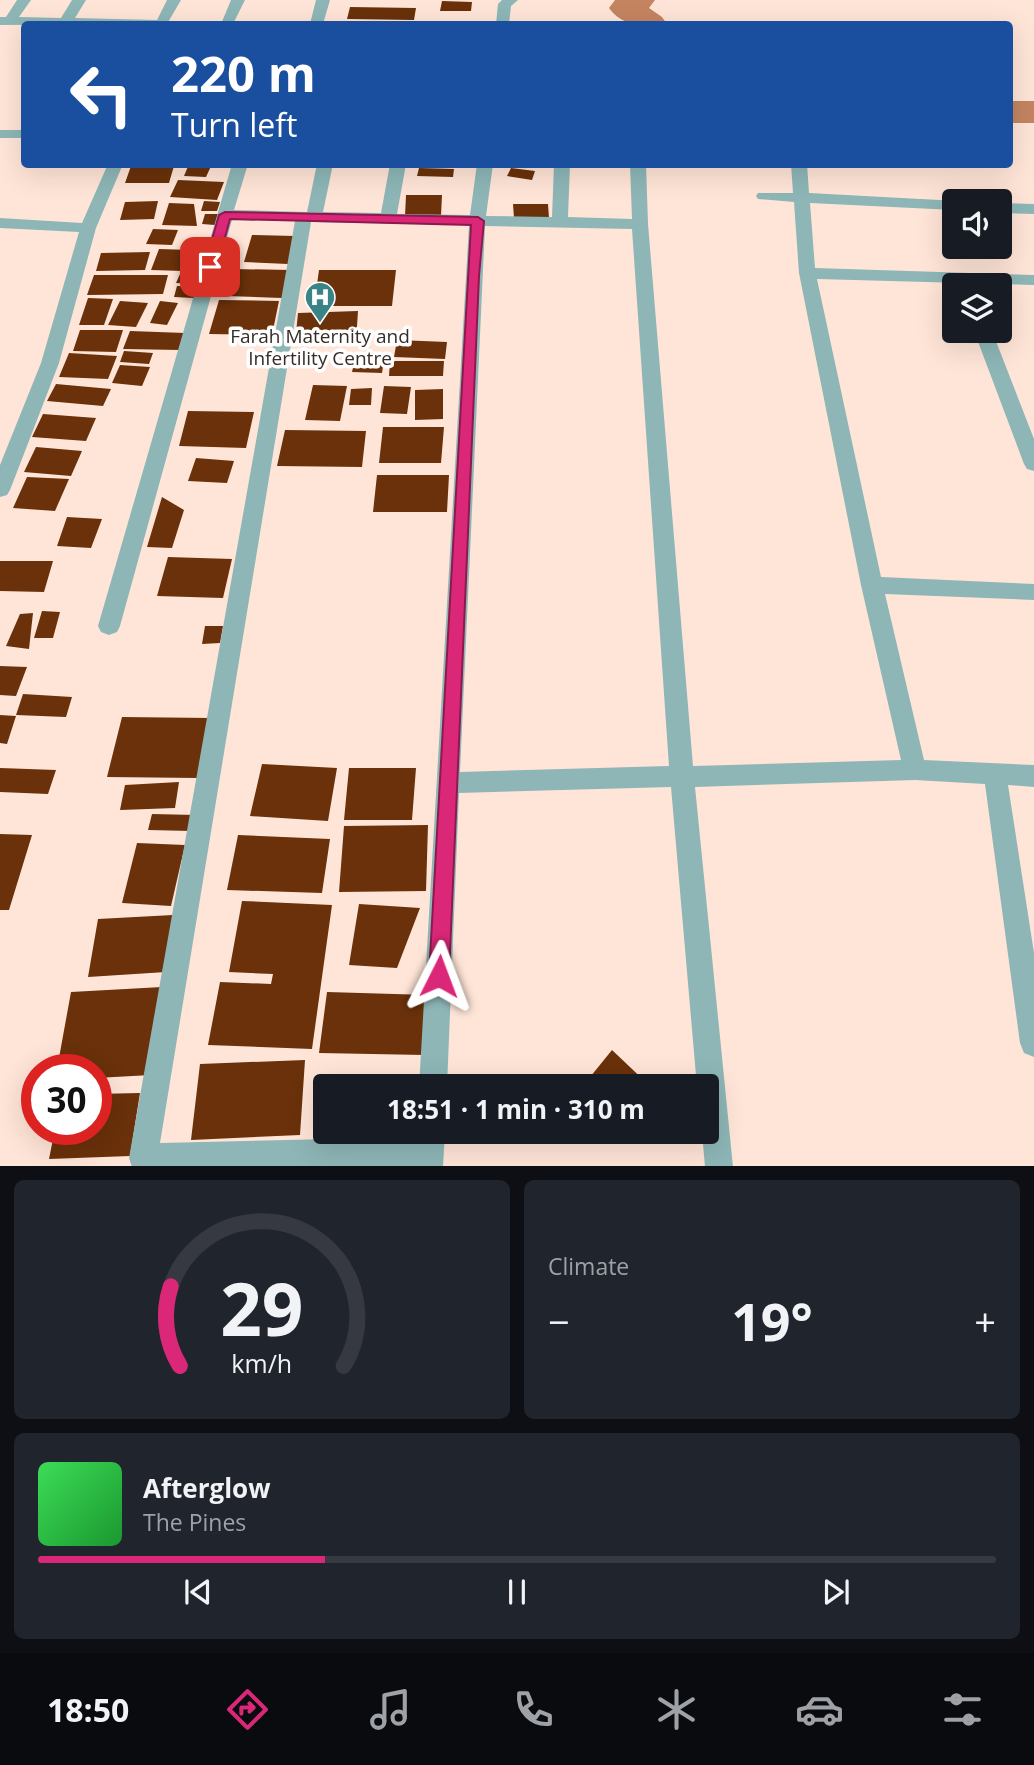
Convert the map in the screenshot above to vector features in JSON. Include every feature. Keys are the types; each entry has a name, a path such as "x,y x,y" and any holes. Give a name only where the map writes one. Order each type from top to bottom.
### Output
{"street":[{"path":"5,21 24,0"},
{"path":"66,21 79,0"},
{"path":"163,21 174,0"},
{"path":"228,21 238,0"},
{"path":"318,21 323,0"},
{"path":"503,21 506,4 511,0"},
{"path":"0,134 21,135"},
{"path":"0,490 50,363 88,228 114,168"},
{"path":"109,626 239,168"},
{"path":"324,168 309,217 143,1158 430,1150"},
{"path":"388,219 397,168"},
{"path":"434,1074 474,250 485,168"},
{"path":"560,223 562,168"},
{"path":"638,168 640,224 682,778 719,1166"},
{"path":"799,168 807,273 872,584 915,770"},
{"path":"764,196 942,204"},
{"path":"1012,208 1034,209"},
{"path":"225,215 640,224"},
{"path":"0,223 88,228"},
{"path":"807,273 942,280"},
{"path":"1012,280 1034,280"},
{"path":"988,343 1034,464"},
{"path":"872,584 1034,592"},
{"path":"448,783 915,770 1034,776"},
{"path":"995,774 1034,1043"}],"building":[{"path":"442,1 472,2 471,11 440,11"},
{"path":"350,7 416,8 414,20 347,19"},
{"path":"130,168 173,168 169,183 125,183"},
{"path":"187,168 210,168 206,177 184,176"},
{"path":"419,168 454,169 453,177 417,176"},
{"path":"511,168 535,171 532,180 507,176"},
{"path":"178,180 224,182 217,200 170,197"},
{"path":"406,195 442,195 441,216 405,216"},
{"path":"158,201 154,219 120,220 125,202"},
{"path":"204,201 220,202 217,211 201,211"},
{"path":"169,203 194,204 197,226 162,225"},
{"path":"513,204 548,204 549,218 514,218"},
{"path":"205,214 218,214 215,225 202,224"},
{"path":"153,229 178,230 172,245 146,244"},
{"path":"252,235 295,236 288,264 244,262"},
{"path":"159,249 191,250 183,271 151,270"},
{"path":"150,252 145,270 96,271 101,253"},
{"path":"234,269 290,270 282,298 226,296"},
{"path":"319,270 396,270 392,306 314,306"},
{"path":"180,274 200,276 198,284 176,283"},
{"path":"94,275 168,275 163,294 87,295"},
{"path":"177,286 197,287 194,298 174,297"},
{"path":"88,298 113,299 104,325 79,325"},
{"path":"219,300 279,301 272,335 209,334"},
{"path":"120,301 148,303 136,327 108,325"},
{"path":"160,301 178,303 167,325 150,323"},
{"path":"358,311 356,341 295,343 298,313"},
{"path":"80,330 123,330 116,352 73,351"},
{"path":"130,331 185,333 180,350 123,349"},
{"path":"397,340 447,342 445,359 394,357"},
{"path":"124,351 153,353 149,364 120,362"},
{"path":"69,353 117,356 108,379 59,377"},
{"path":"355,359 384,359 382,373 352,372"},
{"path":"390,361 444,361 443,376 389,376"},
{"path":"120,365 150,367 142,386 112,383"},
{"path":"56,384 111,389 103,406 47,401"},
{"path":"313,385 347,386 340,421 305,420"},
{"path":"384,386 411,387 407,414 380,413"},
{"path":"372,388 371,405 349,405 351,389"},
{"path":"443,389 443,419 415,420 415,390"},
{"path":"188,411 254,412 246,448 179,446"},
{"path":"43,414 96,418 86,441 32,437"},
{"path":"383,427 444,427 441,463 379,463"},
{"path":"285,430 366,431 362,467 277,466"},
{"path":"36,447 82,451 71,476 24,472"},
{"path":"196,458 234,461 227,483 188,481"},
{"path":"377,475 449,475 447,512 373,512"},
{"path":"27,477 69,479 55,511 13,508"},
{"path":"162,497 184,510 172,548 147,547"},
{"path":"67,517 102,519 91,548 57,546"},
{"path":"168,557 232,559 223,598 157,596"},
{"path":"0,561 53,561 44,592 0,591"},
{"path":"42,611 60,612 53,638 34,638"},
{"path":"33,613 29,649 6,646 20,614"},
{"path":"205,626 223,626 220,643 202,644"},
{"path":"0,666 27,667 16,696 0,695"},
{"path":"23,694 72,697 66,717 16,715"},
{"path":"0,715 16,716 7,744 0,743"},
{"path":"122,717 211,718 199,778 107,777"},
{"path":"262,764 337,768 328,821 250,816"},
{"path":"0,768 56,770 48,794 0,792"},
{"path":"349,768 416,768 412,820 344,820"},
{"path":"179,782 175,808 120,810 125,785"},
{"path":"152,814 196,815 192,831 148,830"},
{"path":"428,825 426,891 339,892 344,826"},
{"path":"0,834 32,835 9,910 0,910"},
{"path":"238,835 330,839 322,893 227,890"},
{"path":"137,843 185,845 171,906 122,903"},
{"path":"242,901 332,905 312,1049 208,1045 220,982 271,984 273,974 229,972"},
{"path":"359,904 420,908 397,968 349,965"},
{"path":"173,915 166,972 88,977 98,919"},
{"path":"162,987 151,1075 112,1077 112,1054 60,1054 71,992"},
{"path":"327,992 428,995 424,1055 319,1053"},
{"path":"612,1050 637,1074 593,1074"},
{"path":"305,1060 300,1135 191,1140 200,1064"},
{"path":"140,1093 130,1156 49,1159 52,1145 112,1145 112,1094"}],"waterway":[{"path":"638,0 626,8 646,21"},
{"path":"1013,112 1034,112"}],"place":[{"name":"Farah Maternity and Infertility Centre","path":"320,324"}],"route":[{"path":"210,267 225,215 478,221 474,250 439,976"}]}
